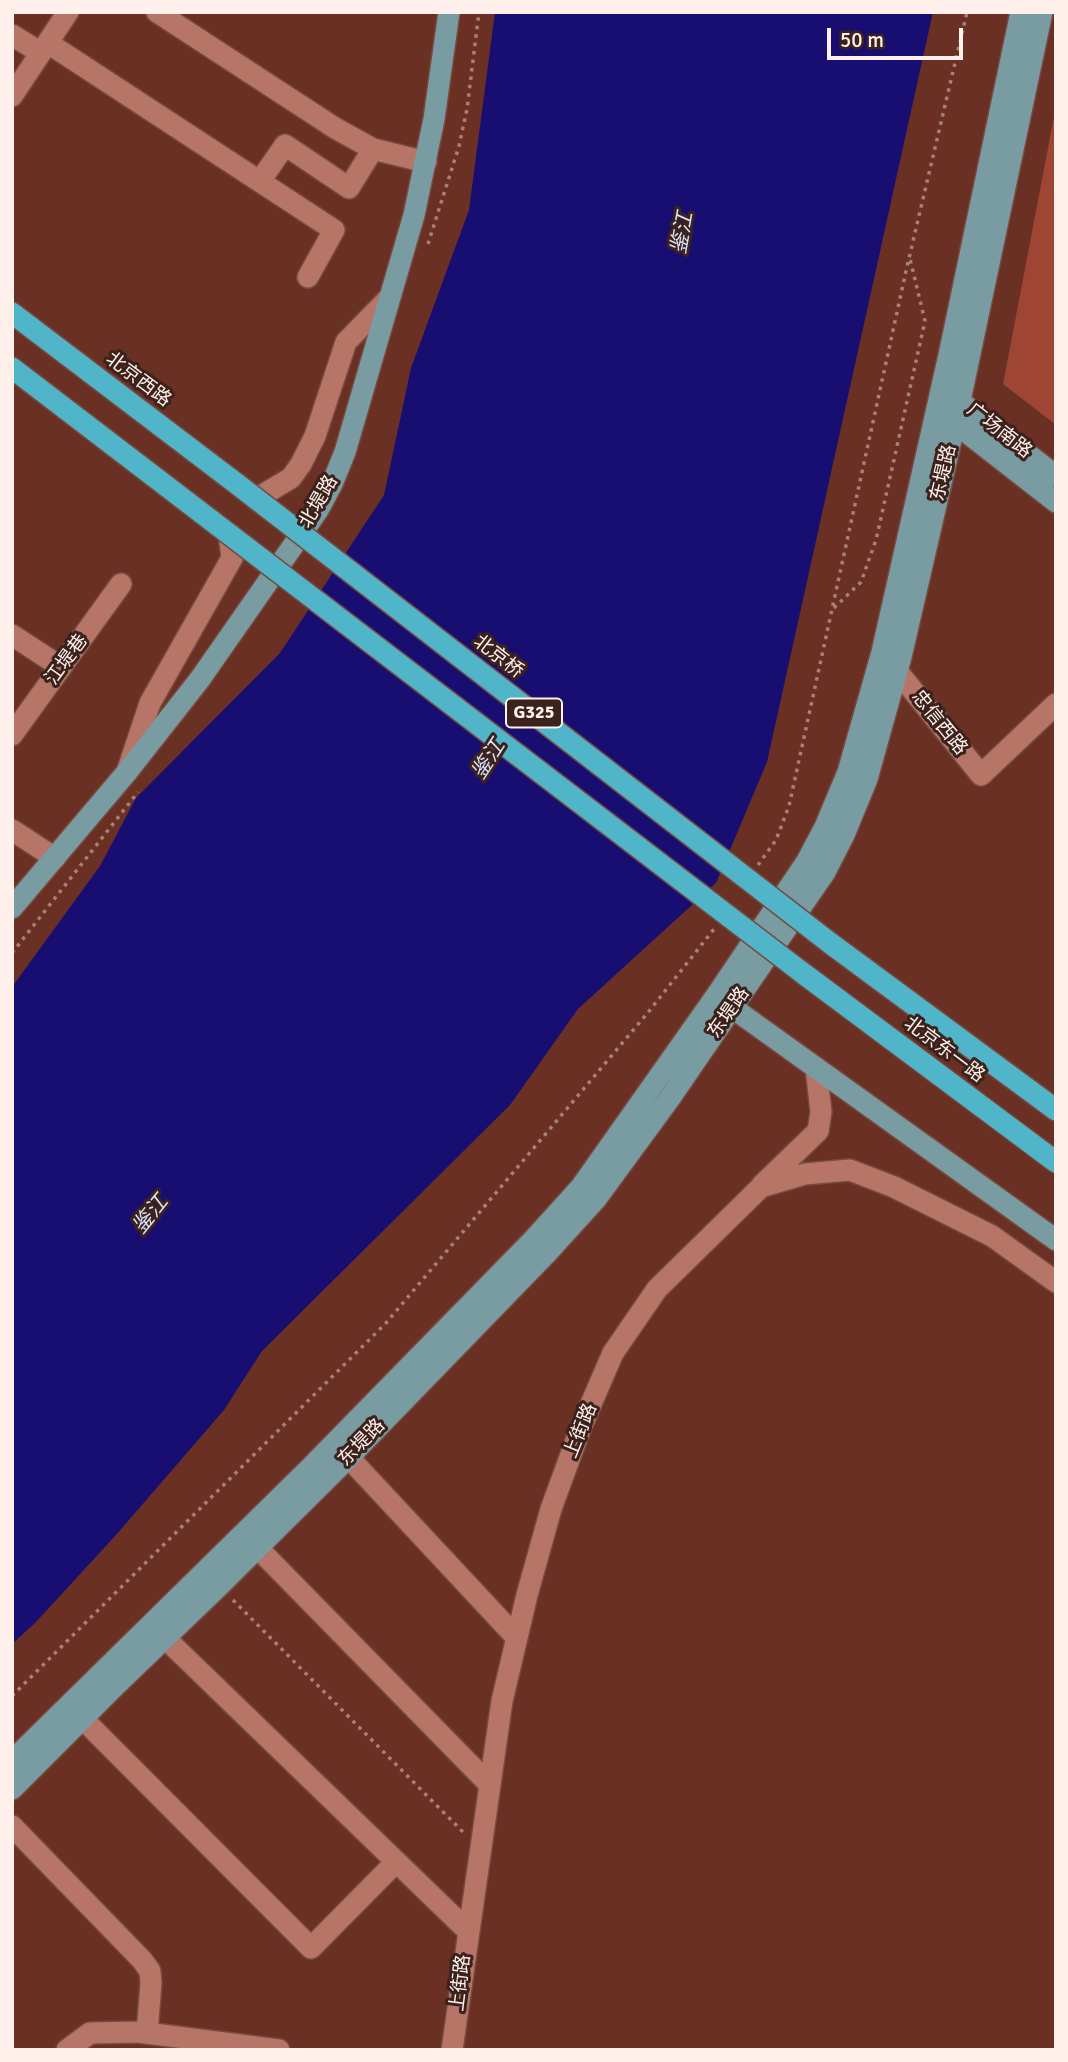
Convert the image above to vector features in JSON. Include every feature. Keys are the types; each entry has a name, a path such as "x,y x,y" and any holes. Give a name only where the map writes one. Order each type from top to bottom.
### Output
{"highway":[{"name":"北京西路","path":"12,313 237,484"},
{"name":"G325","path":"12,368 229,534"},
{"name":"北京桥","path":"237,484 830,943"},
{"name":"北京东一路","path":"229,534 804,974 1056,1163"},
{"name":"北京东一路","path":"830,943 1056,1110"}],"main road":[{"name":"北堤路","path":"12,908 127,772 200,679 318,510 332,484 345,453 414,215 426,163 449,12"},
{"name":"东堤路","path":"12,1761 251,1540 547,1253 596,1199 670,1098 807,861 825,827 848,772 881,652 937,410 1021,12"},
{"name":"东堤路","path":"724,1002 809,897 844,835 867,779 898,671 955,423 1042,12"},
{"name":"广场南路","path":"942,387 1056,476"},
{"name":"广场南路","path":"937,410 1056,502"},
{"path":"724,1002 1056,1240"},
{"name":"东堤路","path":"12,1789 219,1586 251,1540"}],"street":[{"path":"12,96 68,12"},
{"path":"157,12 335,128 373,149 426,163"},
{"path":"12,35 44,48 260,181 334,230 308,277"},
{"path":"260,181 285,145 349,188 373,149"},
{"path":"256,499 291,478 301,464 315,436 346,342 390,297"},
{"path":"127,772 150,703 232,558 229,534"},
{"name":"江堤巷","path":"12,735 20,708 61,667 121,584"},
{"path":"12,635 61,667"},
{"name":"忠信西路","path":"898,671 981,775 1056,704"},
{"path":"12,830 55,858"},
{"path":"761,1187 818,1131 821,1112 816,1068"},
{"name":"上街路","path":"452,2050 502,1701 551,1509 581,1427 613,1353 657,1289 761,1187 805,1174 850,1170 894,1187 992,1236 1056,1282"},
{"path":"342,1450 517,1637"},
{"path":"251,1540 489,1784"},
{"path":"165,1638 468,1931"},
{"path":"82,1718 310,1948 396,1862"},
{"path":"12,1826 150,1971 147,2033"},
{"path":"67,2050 90,2033 147,2033 279,2050"}],"path":[{"path":"754,871 776,840 789,806 909,257 967,12"},
{"path":"832,609 861,582 876,540 925,321 909,257"},
{"path":"12,1696 386,1323 646,1015 718,923"},
{"path":"219,1586 480,1849"}],"shaded area":[{"path":"1056,106 1056,425 1003,384"}],"water":[{"name":"鉴江","path":"495,12 933,12 767,762 716,883 578,1009 510,1105 262,1351 224,1410 116,1535 35,1623 12,1644 12,987 100,866 136,798 280,653 384,495 411,368 469,210"}]}
